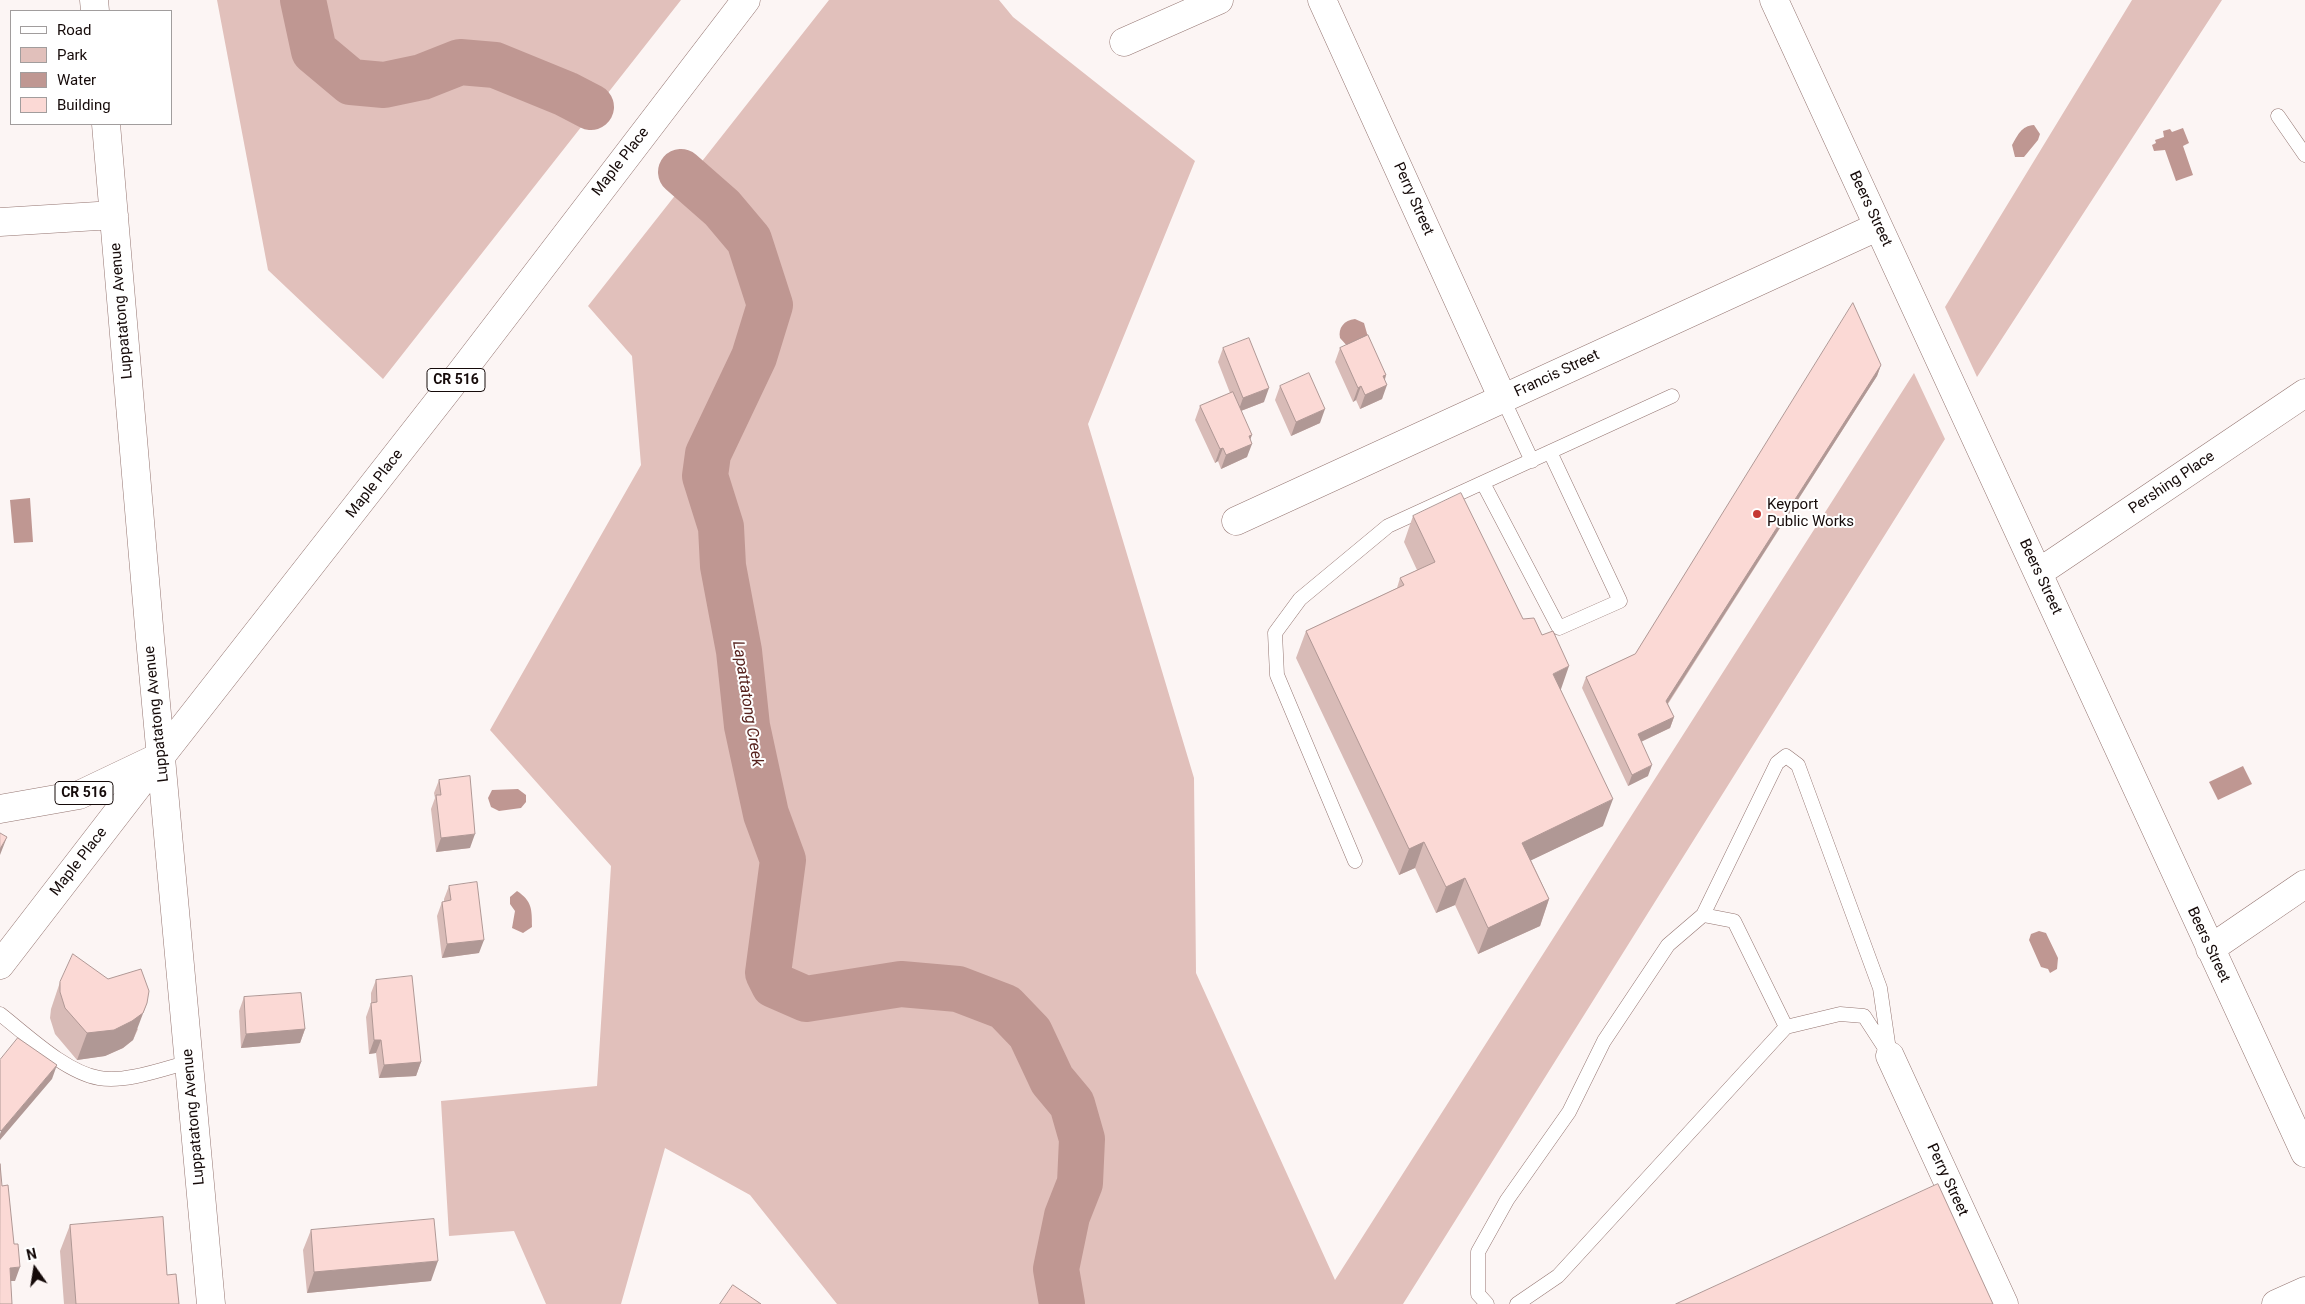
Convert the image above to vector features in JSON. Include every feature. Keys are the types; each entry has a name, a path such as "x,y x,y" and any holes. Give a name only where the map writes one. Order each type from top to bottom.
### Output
{"street":[{"name":"Maple Place","path":"0,964 464,370 746,0"},
{"path":"1124,42 1219,0"},
{"name":"Perry Street","path":"1322,0 1503,399"},
{"name":"Beers Street","path":"1774,0 2305,1153"},
{"name":"Luppatatong Avenue","path":"106,125 211,1304"},
{"path":"0,222 114,215"},
{"name":"Francis Street","path":"1236,521 1877,227"},
{"name":"Pershing Place","path":"2038,574 2305,393"},
{"name":"CR 516","path":"0,810 79,795 161,756"},
{"path":"2210,949 2305,884"},
{"name":"Perry Street","path":"1890,1056 2004,1304"},
{"path":"2276,1304 2305,1291"}],"lane":[{"path":"2278,116 2305,155"},
{"path":"1355,861 1277,675 1275,633 1300,599 1388,526 1672,396"},
{"path":"1503,399 1532,461"},
{"path":"1483,483 1559,628 1620,601 1550,452"},
{"path":"1487,1304 1478,1294 1478,1252 1492,1226 1507,1200 1569,1112 1604,1041 1668,945 1703,915 1778,763 1786,756 1798,765 1880,988 1890,1056"},
{"path":"1703,915 1734,921 1786,1027"},
{"path":"0,1014 74,1070 100,1079 130,1077 189,1062"},
{"path":"1517,1304 1558,1276 1786,1027 1840,1014 1864,1016 1890,1056"}],"green space":[{"path":"217,0 681,0 383,379 268,270"},
{"path":"829,0 999,0 1013,17 1195,161 1088,424 1194,778 1196,973 1335,1280 1914,373 1945,439 1403,1304 837,1304 750,1195 665,1148 621,1304 546,1304 514,1231 449,1236 441,1101 597,1086 611,866 490,730 641,465 632,356 588,306"},
{"path":"2132,0 2222,0 1977,377 1945,307"}],"water":[{"path":"2034,125 2040,134 2038,140 2024,157 2015,157 2012,145 2016,138 2023,129"},
{"path":"2183,128 2189,143 2183,146 2193,175 2176,181 2165,150 2154,151 2152,145 2156,143 2155,140 2164,137 2163,131 2170,129 2172,132"},
{"path":"1355,319 1364,323 1368,337 1349,348 1340,338 1340,331 1345,323"},
{"path":"30,498 33,542 14,543 10,500"},
{"path":"2243,766 2252,784 2218,800 2209,782"},
{"path":"518,789 526,795 526,802 521,808 499,811 491,807 488,798 492,790"},
{"path":"517,891 526,898 531,910 532,927 523,933 512,928 515,911 510,904 510,897"},
{"path":"2039,931 2046,933 2058,958 2057,969 2050,973 2048,969 2041,967 2029,940 2031,934"}],"building":[{"name":"Keyport Public Works","path":"1853,303 1881,365 1666,701 1674,717 1638,734 1652,765 1632,775 1586,677 1635,654"},
{"path":"1368,335 1386,375 1383,376 1387,385 1365,395 1361,386 1358,388 1340,348"},
{"path":"1249,338 1269,388 1243,398 1223,348"},
{"path":"1309,373 1325,409 1296,422 1280,386"},
{"path":"1233,392 1252,435 1249,436 1252,444 1226,455 1223,448 1220,449 1200,406"},
{"path":"1461,493 1523,619 1534,618 1542,635 1553,631 1569,666 1553,674 1613,799 1522,843 1549,899 1488,928 1465,878 1446,887 1424,842 1409,849 1306,631 1404,585 1400,578 1435,562 1413,516"},
{"path":"470,776 475,834 441,838 436,795 441,795 439,780"},
{"path":"0,833 7,837 0,849"},
{"path":"477,882 484,940 447,944 442,902 451,900 449,886"},
{"path":"73,954 108,979 141,969 149,991 143,1013 114,1030 87,1033 65,1008 60,992 60,982"},
{"path":"412,976 421,1062 384,1065 381,1040 374,1040 371,1003 377,1002 376,980"},
{"path":"301,993 305,1029 246,1034 244,997"},
{"path":"18,1038 57,1065 1,1131 0,1060"},
{"path":"0,1164 2,1186 8,1185 14,1244 18,1244 20,1267 10,1268 12,1304 0,1304"},
{"path":"1938,1184 1993,1304 1676,1304"},
{"path":"163,1217 167,1275 176,1274 179,1304 76,1304 70,1225"},
{"path":"434,1219 438,1261 314,1272 311,1230"},
{"path":"733,1285 761,1304 720,1304"}],"waterway":[{"path":"303,0 314,51 351,82 384,85 422,77 460,62 495,65 566,94 591,107"},
{"name":"Lapattatong Creek","path":"681,172 722,208 749,240 770,305 754,357 708,454 705,476 721,527 723,566 739,651 747,726 766,814 783,860 768,973 774,985 806,999 901,984 958,989 1005,1007 1030,1033 1052,1080 1072,1104 1082,1139 1080,1183 1067,1216 1056,1269 1062,1304"}],"place":[{"name":"Keyport Public Works","path":"1757,514"}]}
